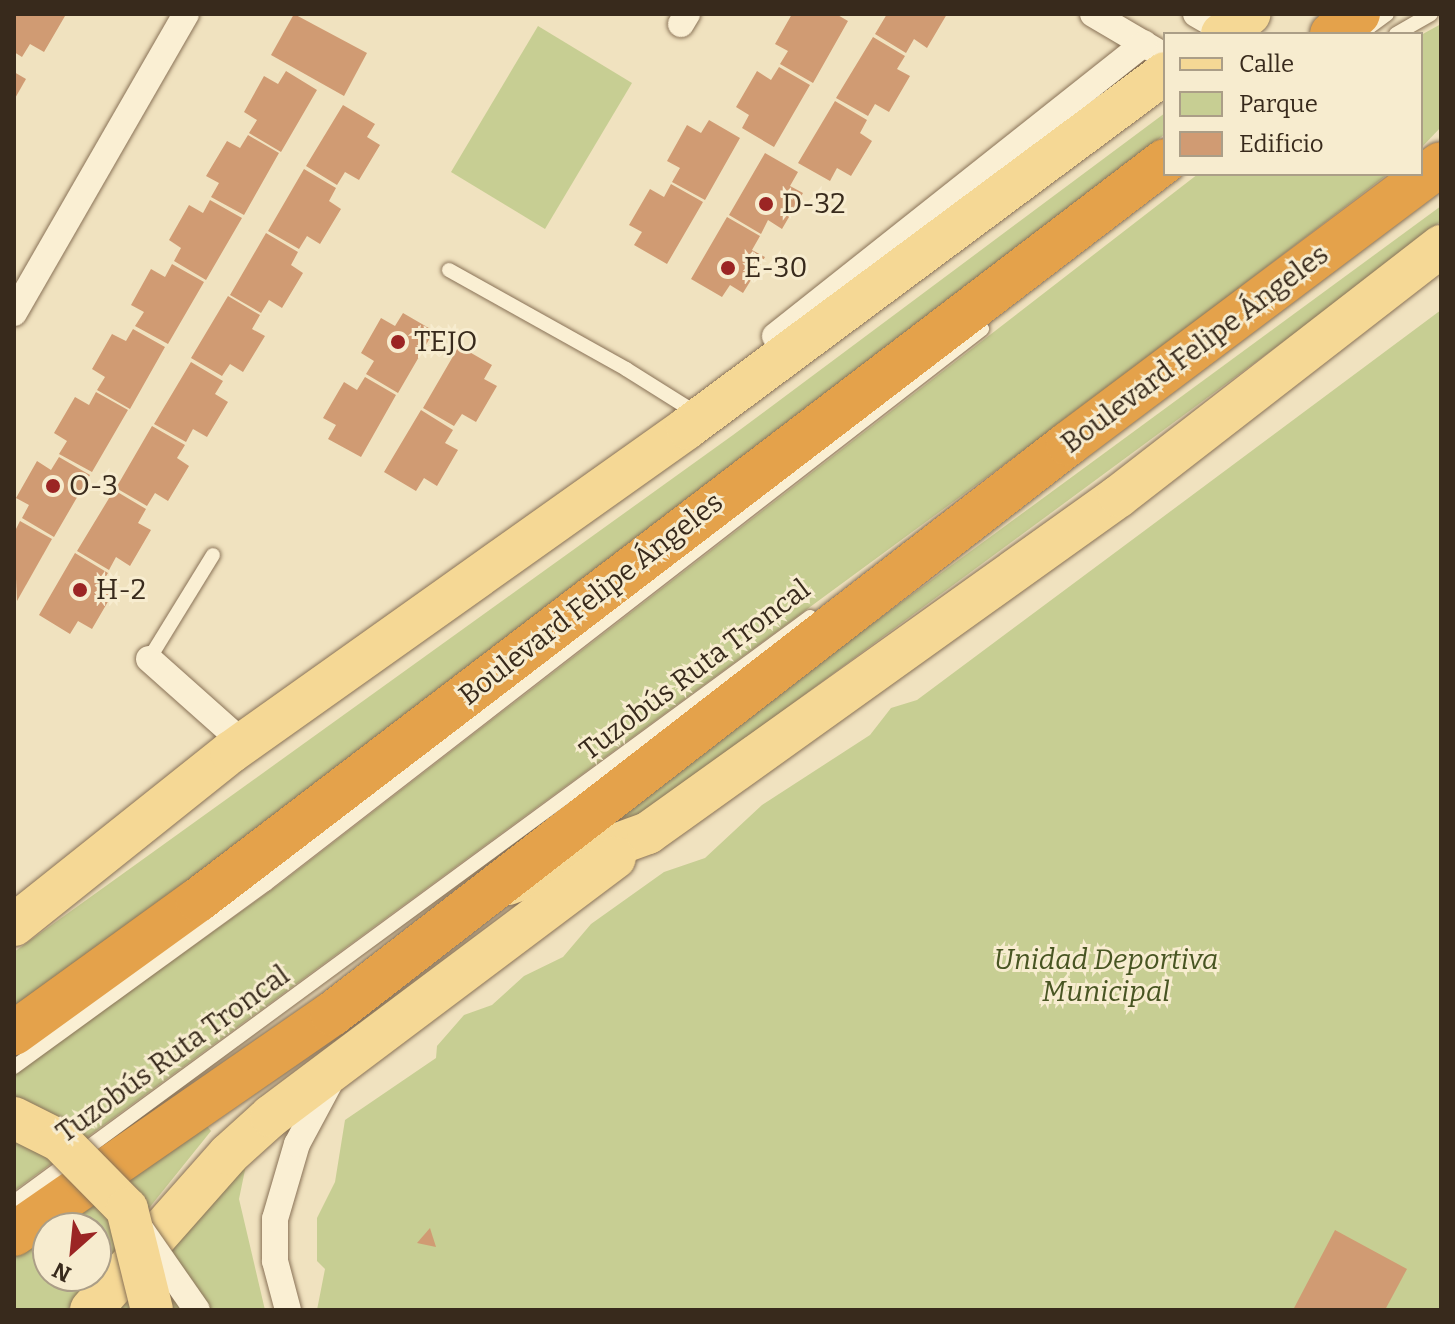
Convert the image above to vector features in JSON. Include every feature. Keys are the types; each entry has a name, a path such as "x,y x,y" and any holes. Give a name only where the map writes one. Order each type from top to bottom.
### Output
{"highway":[{"path":"1335,32 1358,14"},
{"name":"Boulevard Felipe Ángeles","path":"14,1033 198,900 1163,163"},
{"name":"Boulevard Felipe Ángeles","path":"14,1234 332,1014 1068,444 1441,164"}],"main road":[{"path":"14,925 231,752 687,428 1158,58"},
{"name":"Boulevard Felipe Ángeles","path":"495,888 648,833 1119,496 1441,246"},
{"path":"91,1310 229,1154 648,833"},
{"path":"14,1118 60,1141 127,1209 152,1310"}],"street":[{"path":"14,313 186,14"},
{"path":"775,336 1158,58 1093,14"},
{"path":"149,659 240,740 231,752"},
{"path":"288,1310 275,1261 283,1180 312,1109 342,1066"},
{"path":"127,1209 197,1310"}],"lane":[{"path":"1363,32 1387,14"},
{"path":"1400,32 1431,14"},
{"path":"1423,158 1441,145"},
{"path":"941,520 1399,176"},
{"path":"449,270 693,411 687,428"},
{"path":"14,1067 266,884 993,320"},
{"path":"149,659 213,555"},
{"name":"Tuzobús Ruta Troncal","path":"14,1202 826,604"}],"green space":[{"path":"1441,24 1441,127 1423,146 1423,34"},
{"path":"538,26 632,83 545,229 451,172"},
{"path":"1163,114 1163,136 14,1016 14,952 733,435"},
{"path":"1195,176 1385,176 1107,389 14,1191 14,1074 277,886"},
{"path":"1441,206 1441,221 1344,297 705,768 637,817 606,819"},
{"name":"Unidad Deportiva Municipal","path":"1441,310 1441,1310 317,1310 325,1269 317,1261 317,1218 335,1182 345,1120 436,1058 437,1046 464,1015 492,1005 524,976 563,957 591,924 664,872 705,858 762,805 870,735 891,708 917,700"},
{"path":"200,1117 211,1131 112,1254 112,1212 72,1212"},
{"path":"246,1165 239,1199 265,1310 113,1310"},
{"path":"32,1242 32,1292 82,1292 67,1310 14,1310 14,1255"}],"building":[{"path":"14,14 65,16 44,52 30,44 22,57 14,52"},
{"path":"294,14 367,53 344,96 271,55"},
{"path":"792,14 836,14 848,21 813,83 780,64 788,51 775,44"},
{"path":"887,14 947,14 927,48 914,39 906,53 875,34"},
{"path":"873,37 905,56 897,69 910,76 889,112 875,104 868,116 836,98"},
{"path":"779,67 810,85 774,147 742,128 749,115 736,107 757,71 771,80"},
{"path":"286,71 317,90 281,152 249,133 257,120 244,112 264,76 278,84"},
{"path":"14,72 26,79 14,100"},
{"path":"835,101 867,120 860,133 872,141 851,176 837,168 830,181 798,163"},
{"path":"343,105 375,124 367,137 380,145 359,180 345,172 337,185 306,166"},
{"path":"709,120 740,138 705,200 672,182 680,168 667,161 687,125 701,133"},
{"path":"248,135 279,153 244,215 211,197 219,183 206,176 227,141 240,148"},
{"name":"D-32","path":"765,153 798,172 790,186 803,193 782,229 768,220 761,234 729,215"},
{"path":"304,169 336,188 329,201 341,209 320,244 307,236 299,249 268,231"},
{"path":"671,184 703,202 667,264 634,245 642,232 629,225 650,189 664,197"},
{"path":"210,200 242,218 206,280 174,261 181,248 169,240 189,205 203,213"},
{"name":"E-30","path":"727,217 760,236 752,250 765,257 743,293 730,285 722,297 691,279"},
{"path":"266,233 298,252 291,265 303,273 282,308 269,300 261,313 230,295"},
{"path":"172,264 204,282 168,344 135,326 144,312 131,305 151,269 165,277"},
{"path":"228,296 260,315 252,329 265,336 243,372 230,364 222,376 191,358"},
{"name":"TEJO","path":"403,313 434,331 398,393 366,374 374,361 361,353 381,318 395,326"},
{"path":"133,329 165,347 130,409 97,390 105,377 92,369 112,334 126,341"},
{"path":"459,346 492,365 484,379 497,386 476,422 462,414 454,426 423,408"},
{"path":"191,362 223,381 215,394 228,402 207,437 193,429 186,442 154,424"},
{"path":"365,377 396,395 361,457 328,439 336,425 323,418 344,382 357,390"},
{"path":"96,392 128,410 92,472 59,454 67,441 54,433 75,397 89,405"},
{"path":"421,410 453,430 445,443 458,450 437,486 424,478 416,491 384,472"},
{"path":"152,426 185,445 177,458 189,466 168,501 155,493 147,506 116,488"},
{"name":"O-3","path":"59,457 90,475 54,537 22,518 29,505 16,498 37,461 51,470"},
{"path":"114,490 146,509 138,523 151,530 130,566 116,557 109,570 77,551"},
{"path":"20,521 52,539 17,601 14,533"},
{"name":"H-2","path":"75,553 108,573 100,586 113,593 92,629 78,621 70,634 39,615"},
{"path":"430,1228 436,1247 417,1243"},
{"path":"1335,1230 1407,1269 1385,1310 1293,1310"}],"place":[{"name":"D-32","path":"766,204"},
{"name":"E-30","path":"728,268"},
{"name":"TEJO","path":"398,342"},
{"name":"O-3","path":"53,486"},
{"name":"H-2","path":"80,590"}]}
